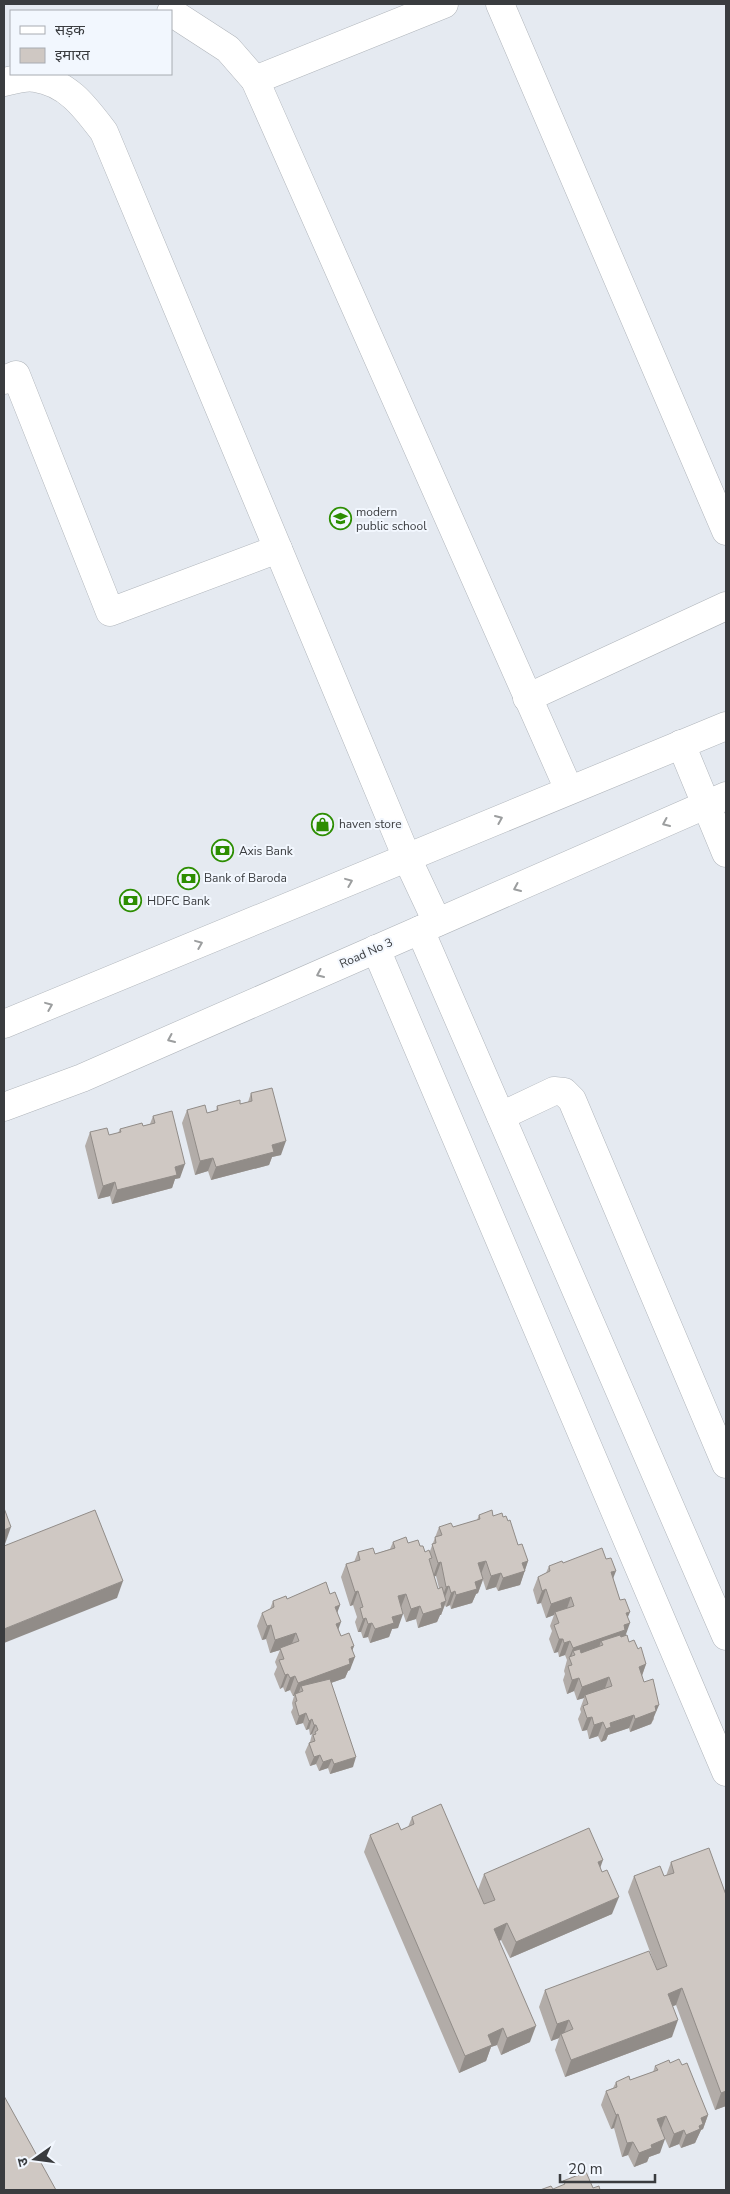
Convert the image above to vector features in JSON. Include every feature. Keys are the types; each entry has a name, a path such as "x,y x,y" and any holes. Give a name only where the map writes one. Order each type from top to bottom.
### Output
{"street":[{"path":"255,80 444,4"},
{"path":"500,4 726,531"},
{"path":"172,13 228,49 255,80 569,790"},
{"path":"4,82 34,77 60,86 81,101 104,132 407,858 429,926 501,1116 726,1636"},
{"path":"4,380 16,375 110,612 278,549"},
{"path":"527,698 726,606"},
{"path":"4,1024 726,726"},
{"path":"681,744 716,801 726,853"},
{"name":"Road No 3","path":"4,1107 82,1078 716,801"},
{"path":"376,949 726,1772"},
{"path":"501,1116 554,1091 564,1092 572,1100 726,1464"}],"building":[{"path":"272,1088 286,1141 272,1145 274,1152 216,1167 213,1158 200,1161 187,1110 205,1105 207,1113 218,1110 217,1106 240,1100 240,1104 252,1101 251,1093"},
{"path":"172,1111 185,1164 175,1167 177,1175 117,1190 115,1182 103,1186 90,1132 107,1128 109,1135 121,1132 120,1129 142,1123 143,1126 155,1123 153,1116"},
{"path":"4,1508 11,1527 4,1530"},
{"path":"95,1510 123,1581 4,1629 4,1546"},
{"path":"492,1510 493,1516 502,1513 503,1517 506,1516 508,1521 510,1520 518,1545 522,1544 528,1561 522,1563 525,1571 503,1578 501,1573 491,1576 486,1561 478,1563 483,1579 475,1582 477,1589 456,1595 455,1591 451,1593 449,1586 446,1587 441,1562 438,1563 432,1544 436,1543 435,1537 442,1535 439,1527 451,1523 453,1527 480,1519 479,1515"},
{"path":"406,1537 408,1543 418,1540 425,1552 429,1550 432,1558 429,1559 438,1589 442,1587 446,1601 441,1603 442,1608 423,1614 420,1606 411,1609 406,1594 398,1596 403,1614 392,1617 394,1623 375,1629 372,1623 368,1624 366,1618 363,1619 360,1608 363,1607 358,1591 355,1592 346,1564 360,1560 358,1552 373,1548 375,1554 395,1548 393,1542"},
{"path":"602,1548 606,1559 611,1558 616,1571 611,1572 620,1600 625,1599 630,1612 626,1613 630,1623 624,1625 625,1630 573,1648 570,1641 564,1643 563,1639 559,1639 554,1625 559,1623 555,1612 574,1606 571,1597 551,1604 546,1589 542,1591 538,1577 550,1571 549,1566 562,1561 563,1563"},
{"path":"326,1582 330,1594 335,1592 340,1605 335,1607 341,1622 336,1624 341,1636 349,1633 354,1646 351,1647 355,1657 349,1659 350,1664 298,1683 295,1676 290,1678 288,1674 285,1675 279,1660 284,1659 280,1648 299,1641 296,1633 275,1640 271,1625 267,1626 262,1613 274,1607 273,1601 286,1596 287,1599"},
{"path":"620,1635 621,1637 627,1635 629,1642 634,1640 638,1649 641,1647 646,1664 639,1667 644,1682 653,1679 659,1705 655,1706 656,1711 635,1719 634,1715 610,1723 611,1727 606,1729 603,1722 594,1725 592,1717 587,1718 583,1706 588,1704 585,1695 612,1686 609,1677 582,1687 579,1678 572,1680 568,1666 572,1665 569,1657 575,1655 573,1651 580,1649 581,1653 603,1645 601,1641"},
{"path":"330,1679 356,1757 334,1764 332,1759 323,1762 320,1755 314,1757 309,1743 315,1741 313,1735 318,1730 312,1719 309,1721 306,1713 299,1716 295,1702 297,1701 295,1694 303,1691 301,1686"},
{"path":"441,1804 484,1904 495,1900 484,1874 589,1828 603,1860 598,1862 602,1872 607,1870 619,1897 516,1942 507,1923 494,1929 536,2026 507,2038 503,2028 488,2035 492,2045 465,2056 370,1835 398,1823 401,1830 414,1824 412,1817"},
{"path":"709,1848 726,1895 726,2091 721,2093 682,1988 668,1994 678,2020 571,2060 561,2034 573,2029 569,2020 557,2024 545,1990 649,1951 657,1970 667,1966 634,1876 660,1866 664,1876 674,1873 671,1862"},
{"path":"679,2059 682,2065 687,2063 708,2115 701,2118 703,2124 699,2126 700,2129 686,2135 684,2130 674,2134 666,2116 657,2119 665,2139 651,2145 652,2148 639,2153 633,2142 627,2143 618,2114 616,2115 606,2091 617,2087 616,2082 629,2076 630,2080 658,2070 655,2066 669,2060 670,2063"},
{"path":"4,2096 56,2190 4,2190"},
{"path":"586,2172 593,2188 599,2186 600,2190 540,2190 551,2186 553,2189 565,2184 563,2181"}],"place":[{"name":"modern public school","path":"340,519"},
{"name":"haven store","path":"323,824"},
{"name":"Axis Bank","path":"223,851"},
{"name":"Bank of Baroda","path":"188,878"},
{"name":"HDFC Bank","path":"131,901"}]}
